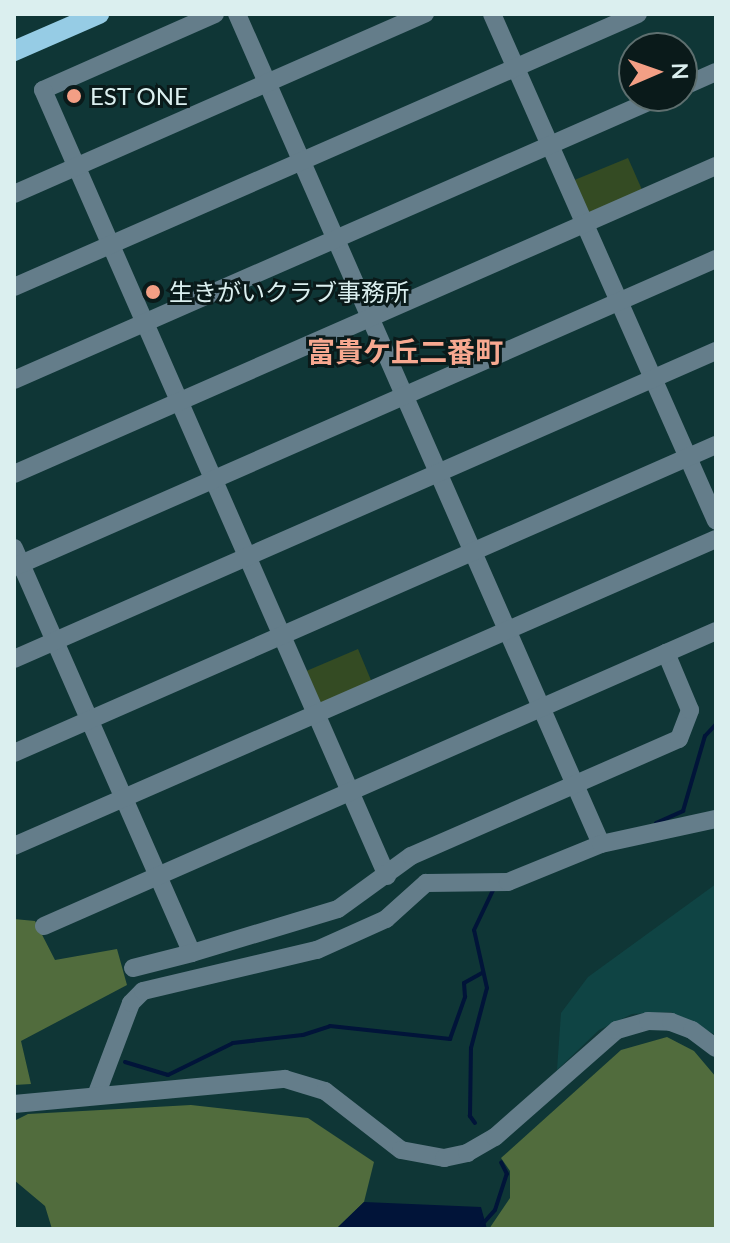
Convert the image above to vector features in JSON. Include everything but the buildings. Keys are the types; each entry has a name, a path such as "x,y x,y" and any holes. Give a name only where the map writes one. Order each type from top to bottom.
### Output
{"main road":[{"path":"14,51 99,14"}],"street":[{"path":"215,14 43,90 387,876"},
{"path":"237,14 599,838"},
{"path":"14,194 425,14"},
{"path":"492,14 716,521"},
{"path":"14,287 638,14"},
{"path":"14,380 625,112"},
{"path":"14,474 716,166"},
{"path":"192,953 16,560 213,479 716,259"},
{"path":"14,659 716,351"},
{"path":"14,753 716,445"},
{"path":"14,846 716,539"},
{"path":"44,926 716,631"},
{"path":"133,968 338,909 411,856 679,739 690,710 666,653"},
{"path":"97,1093 137,994 329,945 386,919 426,883 499,882 599,838 716,819"},
{"path":"14,1104 97,1093 285,1079 325,1091 401,1150 444,1158 481,1147 598,1043 628,1025 671,1022 692,1030 716,1048"}],"shaded area":[{"path":"716,884 716,1035 671,1012 632,1014 599,1030 557,1070 561,1013 588,977"},
{"path":"364,1202 481,1207 487,1229 336,1229"}],"green space":[{"path":"628,158 643,192 594,214 584,211 572,181"},
{"path":"358,649 373,685 325,705 317,701 304,672"},
{"path":"14,919 35,921 55,960 117,949 127,985 21,1041 31,1084 14,1085"},
{"path":"667,1037 694,1051 716,1077 716,1229 489,1229 510,1198 510,1171 501,1158 621,1050"},
{"path":"191,1105 308,1118 374,1162 364,1202 336,1229 52,1229 45,1206 14,1180 14,1121 28,1114"}],"waterway":[{"path":"656,823 683,811 705,736 716,724"},
{"path":"475,1123 470,1116 471,1048 487,988 474,930 494,888"},
{"path":"125,1062 168,1075 233,1043 303,1035 330,1026 450,1039 465,997 464,983 482,973"},
{"path":"478,1229 495,1210 507,1174 501,1162"}],"place":[{"name":"EST ONE","path":"74,96"},
{"name":"生きがいクラブ事務所","path":"153,292"}],"district":[{"name":"富貴ケ丘二番町","path":"405,351"}]}
